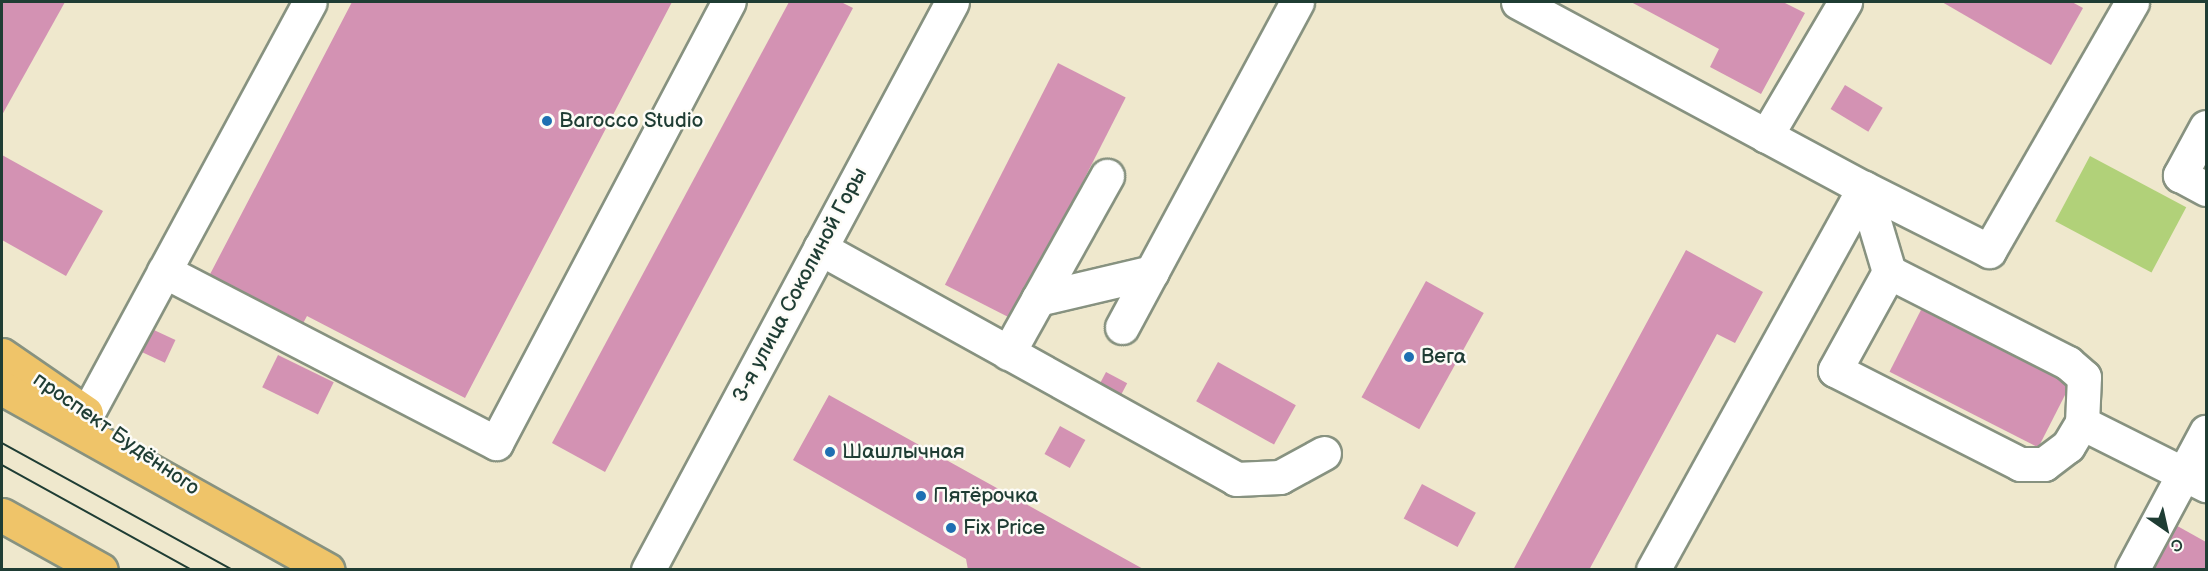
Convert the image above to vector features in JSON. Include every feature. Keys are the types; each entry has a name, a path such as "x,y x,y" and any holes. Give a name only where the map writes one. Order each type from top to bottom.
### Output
{"main road":[{"name":"проспект Будённого","path":"2,355 230,513"},
{"name":"проспект Будённого","path":"2,388 230,513 328,570"},
{"path":"2,515 101,570"}],"street":[{"path":"87,414 310,2"},
{"path":"164,271 496,443 729,2"},
{"name":"3-я улица Соколиной Горы","path":"648,570 952,2"},
{"path":"1122,327 1297,2"},
{"path":"1518,2 1766,136 1989,252 2132,2"},
{"path":"1766,136 1845,2"},
{"path":"2206,127 2180,175 2206,189"},
{"path":"1008,353 1107,176"},
{"path":"1864,188 1889,272 1835,370 2019,464 2044,464 2068,446 2082,423 2084,376 2068,363 1889,272"},
{"path":"1653,570 1864,188"},
{"path":"820,248 1236,479 1280,477 1324,453"},
{"path":"1038,299 1152,272"},
{"path":"2082,423 2195,480"},
{"path":"2132,570 2195,480 2206,432"}],"green space":[{"path":"2090,156 2186,207 2152,273 2055,221"}],"building":[{"path":"2,2 65,2 2,115"},
{"path":"352,2 672,2 465,398 307,316 300,329 207,280"},
{"path":"789,2 841,2 853,8 605,472 552,443"},
{"path":"1631,2 1783,2 1805,13 1761,94 1710,67 1719,49"},
{"path":"1942,2 2072,2 2083,8 2051,65"},
{"path":"1058,63 1126,98 1013,319 945,285"},
{"path":"1845,85 1883,108 1868,132 1831,109"},
{"path":"2,155 103,211 66,276 2,240"},
{"path":"1686,250 1763,292 1735,343 1717,334 1589,570 1513,570"},
{"path":"1426,281 1484,313 1419,429 1362,397"},
{"path":"1924,304 2073,380 2038,448 1889,372"},
{"path":"141,324 175,340 165,363 130,347"},
{"path":"278,355 334,382 318,415 262,387"},
{"path":"1218,362 1296,405 1274,445 1196,401"},
{"path":"1106,372 1127,383 1118,401 1097,390"},
{"path":"829,395 1145,570 968,570 966,559 793,460"},
{"path":"1060,426 1085,440 1070,468 1044,454"},
{"path":"1422,484 1476,513 1458,547 1404,518"},
{"path":"2172,523 2206,542 2206,570 2147,570"}],"tram line":[{"path":"2,443 233,570"},
{"path":"2,465 192,570"}],"place":[{"name":"Barocco Studio","path":"547,121"},
{"name":"Вега","path":"1409,357"},
{"name":"Шашлычная","path":"830,452"},
{"name":"Пятёрочка","path":"921,496"},
{"name":"Fix Price","path":"951,528"}]}
